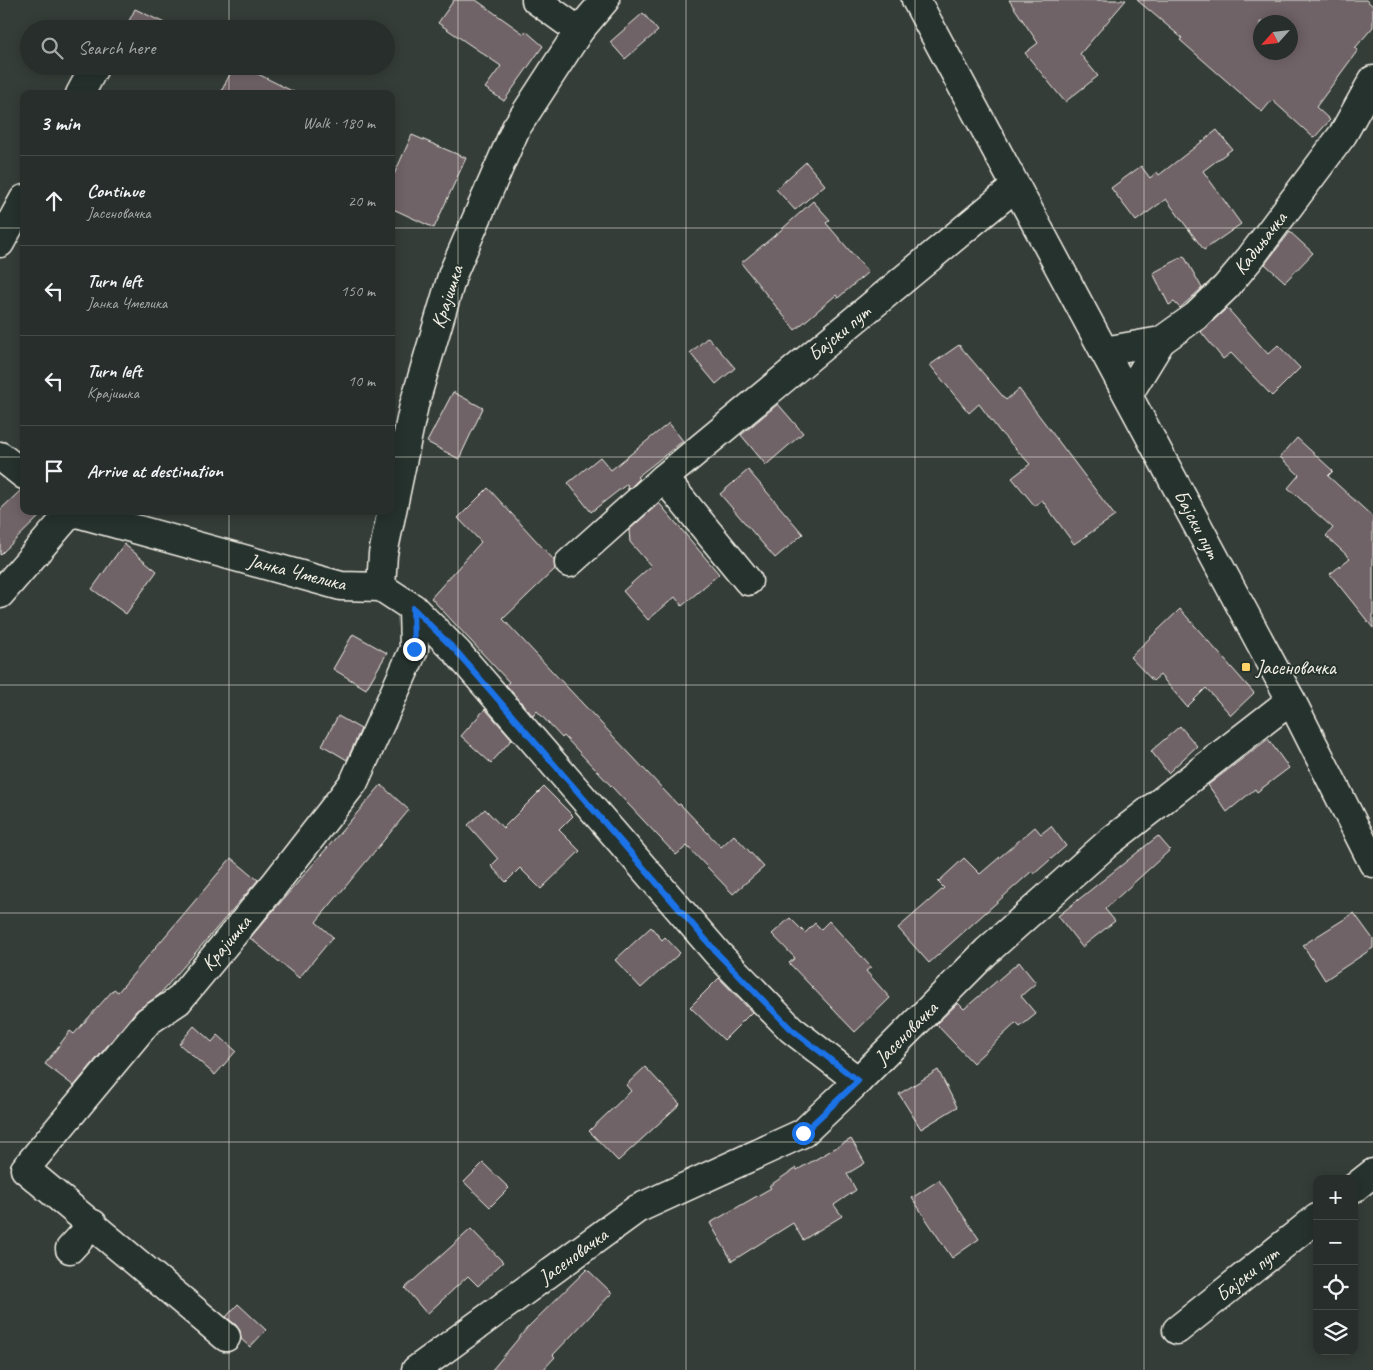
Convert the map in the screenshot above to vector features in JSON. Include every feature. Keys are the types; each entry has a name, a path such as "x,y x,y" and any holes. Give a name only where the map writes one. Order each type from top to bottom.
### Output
{"street":[{"path":"536,0 579,31"},
{"name":"Крајишка","path":"395,496 414,405 453,273 516,128 579,31 605,0"},
{"name":"Бајски пут","path":"916,0 1291,700 1367,836 1373,863"},
{"path":"82,90 90,75"},
{"name":"Кадињачка","path":"1104,350 1161,341 1196,316 1226,287 1251,257 1343,134 1373,80"},
{"name":"Бајски пут","path":"569,563 664,478 1015,187"},
{"path":"0,243 20,206"},
{"path":"1128,395 1161,341"},
{"path":"0,456 20,472"},
{"path":"664,478 748,582"},
{"path":"0,594 67,515"},
{"name":"Јанка Чмелика","path":"81,515 342,586 381,588 413,608 457,652 718,954 791,1029 858,1081"},
{"name":"Крајишка","path":"381,588 383,554 391,515"},
{"name":"Крајишка","path":"226,1337 93,1224 24,1169 148,1021 178,1001 274,885 354,782 414,649 413,608"},
{"name":"Јасеновачка","path":"416,1370 637,1209 803,1133 858,1081 987,951 1108,843 1291,700"},
{"path":"1358,1185 1373,1173"},
{"name":"Бајски пут","path":"1177,1330 1314,1220"},
{"path":"70,1249 93,1224"}],"building":[{"path":"454,0 476,0 524,34 526,31 543,46 504,101 485,88 501,66 438,23"},
{"path":"1009,0 1126,0 1080,54 1098,76 1065,102 1025,53 1038,43"},
{"path":"1137,0 1366,0 1373,6 1373,27 1355,48 1358,50 1316,107 1330,120 1314,138 1272,100 1262,112 1180,40 1182,38"},
{"path":"135,9 158,20 130,20"},
{"path":"643,13 658,31 625,59 610,42"},
{"path":"230,75 260,75 290,90 222,90"},
{"path":"1217,130 1232,149 1203,171 1241,224 1204,250 1166,199 1136,221 1111,188 1141,166 1150,178 1157,172 1159,175"},
{"path":"412,135 466,158 434,228 395,210 395,172"},
{"path":"806,162 825,185 795,210 776,189"},
{"path":"813,201 830,220 826,223 868,272 838,298 836,295 795,330 741,263"},
{"path":"1290,232 1313,253 1285,282 1265,264"},
{"path":"1184,256 1202,288 1180,308 1174,302 1169,305 1153,273"},
{"path":"1227,308 1268,354 1278,345 1300,368 1272,396 1231,353 1223,359 1201,332"},
{"path":"708,337 735,368 716,384 690,353"},
{"path":"959,345 1006,400 1019,389 1115,516 1074,544 1042,500 1035,506 1012,478 1030,464 1000,432 979,404 969,413 930,365"},
{"path":"453,392 483,408 459,459 427,442"},
{"path":"778,404 803,433 766,465 741,435"},
{"path":"669,423 683,441 637,477 639,479 628,490 627,484 591,512 568,483 600,457 611,470"},
{"path":"1297,438 1333,471 1328,476 1373,517 1373,628 1330,574 1350,558 1326,536 1333,528 1288,488 1299,475 1280,457"},
{"path":"748,470 803,534 775,558 720,494"},
{"path":"488,488 554,560 555,569 503,619 678,805 680,804 721,847 734,835 764,867 733,894 687,846 676,855 564,736 562,738 537,711 533,716 506,685 509,682 431,598 481,542 458,518"},
{"path":"20,491 20,515 41,515 0,555 0,510"},
{"path":"659,503 719,574 682,606 675,597 648,620 623,591 651,566 630,542 629,530"},
{"path":"124,544 157,571 126,614 92,589"},
{"path":"1180,609 1254,693 1231,715 1206,688 1187,707 1160,675 1153,681 1130,657"},
{"path":"353,634 387,653 366,689 333,669"},
{"path":"485,709 512,739 491,763 461,736"},
{"path":"338,716 361,729 347,760 322,745"},
{"path":"1180,726 1197,746 1168,773 1151,751"},
{"path":"1268,739 1289,768 1257,792 1255,789 1227,812 1208,785"},
{"path":"381,785 409,810 316,922 333,937 299,978 250,938"},
{"path":"544,787 573,816 559,830 580,851 541,889 520,868 506,882 491,866 498,859 468,825 485,809 503,828"},
{"path":"1051,826 1066,846 1034,874 1032,871 929,963 898,928 944,888 938,882 964,858 980,874 1035,827 1041,834"},
{"path":"1158,836 1170,850 1105,909 1115,921 1082,947 1058,916"},
{"path":"231,858 258,880 159,995 136,1011 74,1086 45,1064 70,1031 74,1034 114,989 118,992"},
{"path":"1354,913 1373,939 1373,948 1325,980 1303,945"},
{"path":"790,918 805,933 815,923 821,929 829,921 871,967 866,971 890,998 855,1032 789,963 795,958 772,934"},
{"path":"651,927 662,940 665,937 680,953 641,988 615,960"},
{"path":"1019,962 1036,983 1021,996 1036,1014 1020,1027 1016,1023 973,1063 936,1024 958,1003 964,1009"},
{"path":"719,978 752,1012 724,1040 690,1007"},
{"path":"194,1026 212,1042 218,1035 236,1051 215,1075 179,1044"},
{"path":"645,1067 680,1104 618,1161 589,1131 631,1091 626,1085"},
{"path":"938,1070 957,1107 921,1129 899,1094"},
{"path":"851,1139 865,1163 847,1174 856,1190 834,1205 842,1216 803,1240 793,1223 732,1261 710,1223 771,1188 769,1186 796,1168 797,1170"},
{"path":"483,1163 509,1188 490,1207 464,1182"},
{"path":"939,1180 979,1239 952,1258 912,1198"},
{"path":"471,1229 503,1262 478,1286 468,1276 427,1314 405,1288"},
{"path":"587,1269 612,1293 553,1355 555,1357 543,1370 492,1370 528,1327"},
{"path":"238,1304 266,1330 250,1347 241,1339 240,1331 236,1325 226,1317"}],"place":[{"name":"Јасеновачка","path":"1246,667"}],"route":[{"path":"414,649 413,608 457,652 718,954 791,1029 858,1081 803,1133"}]}
